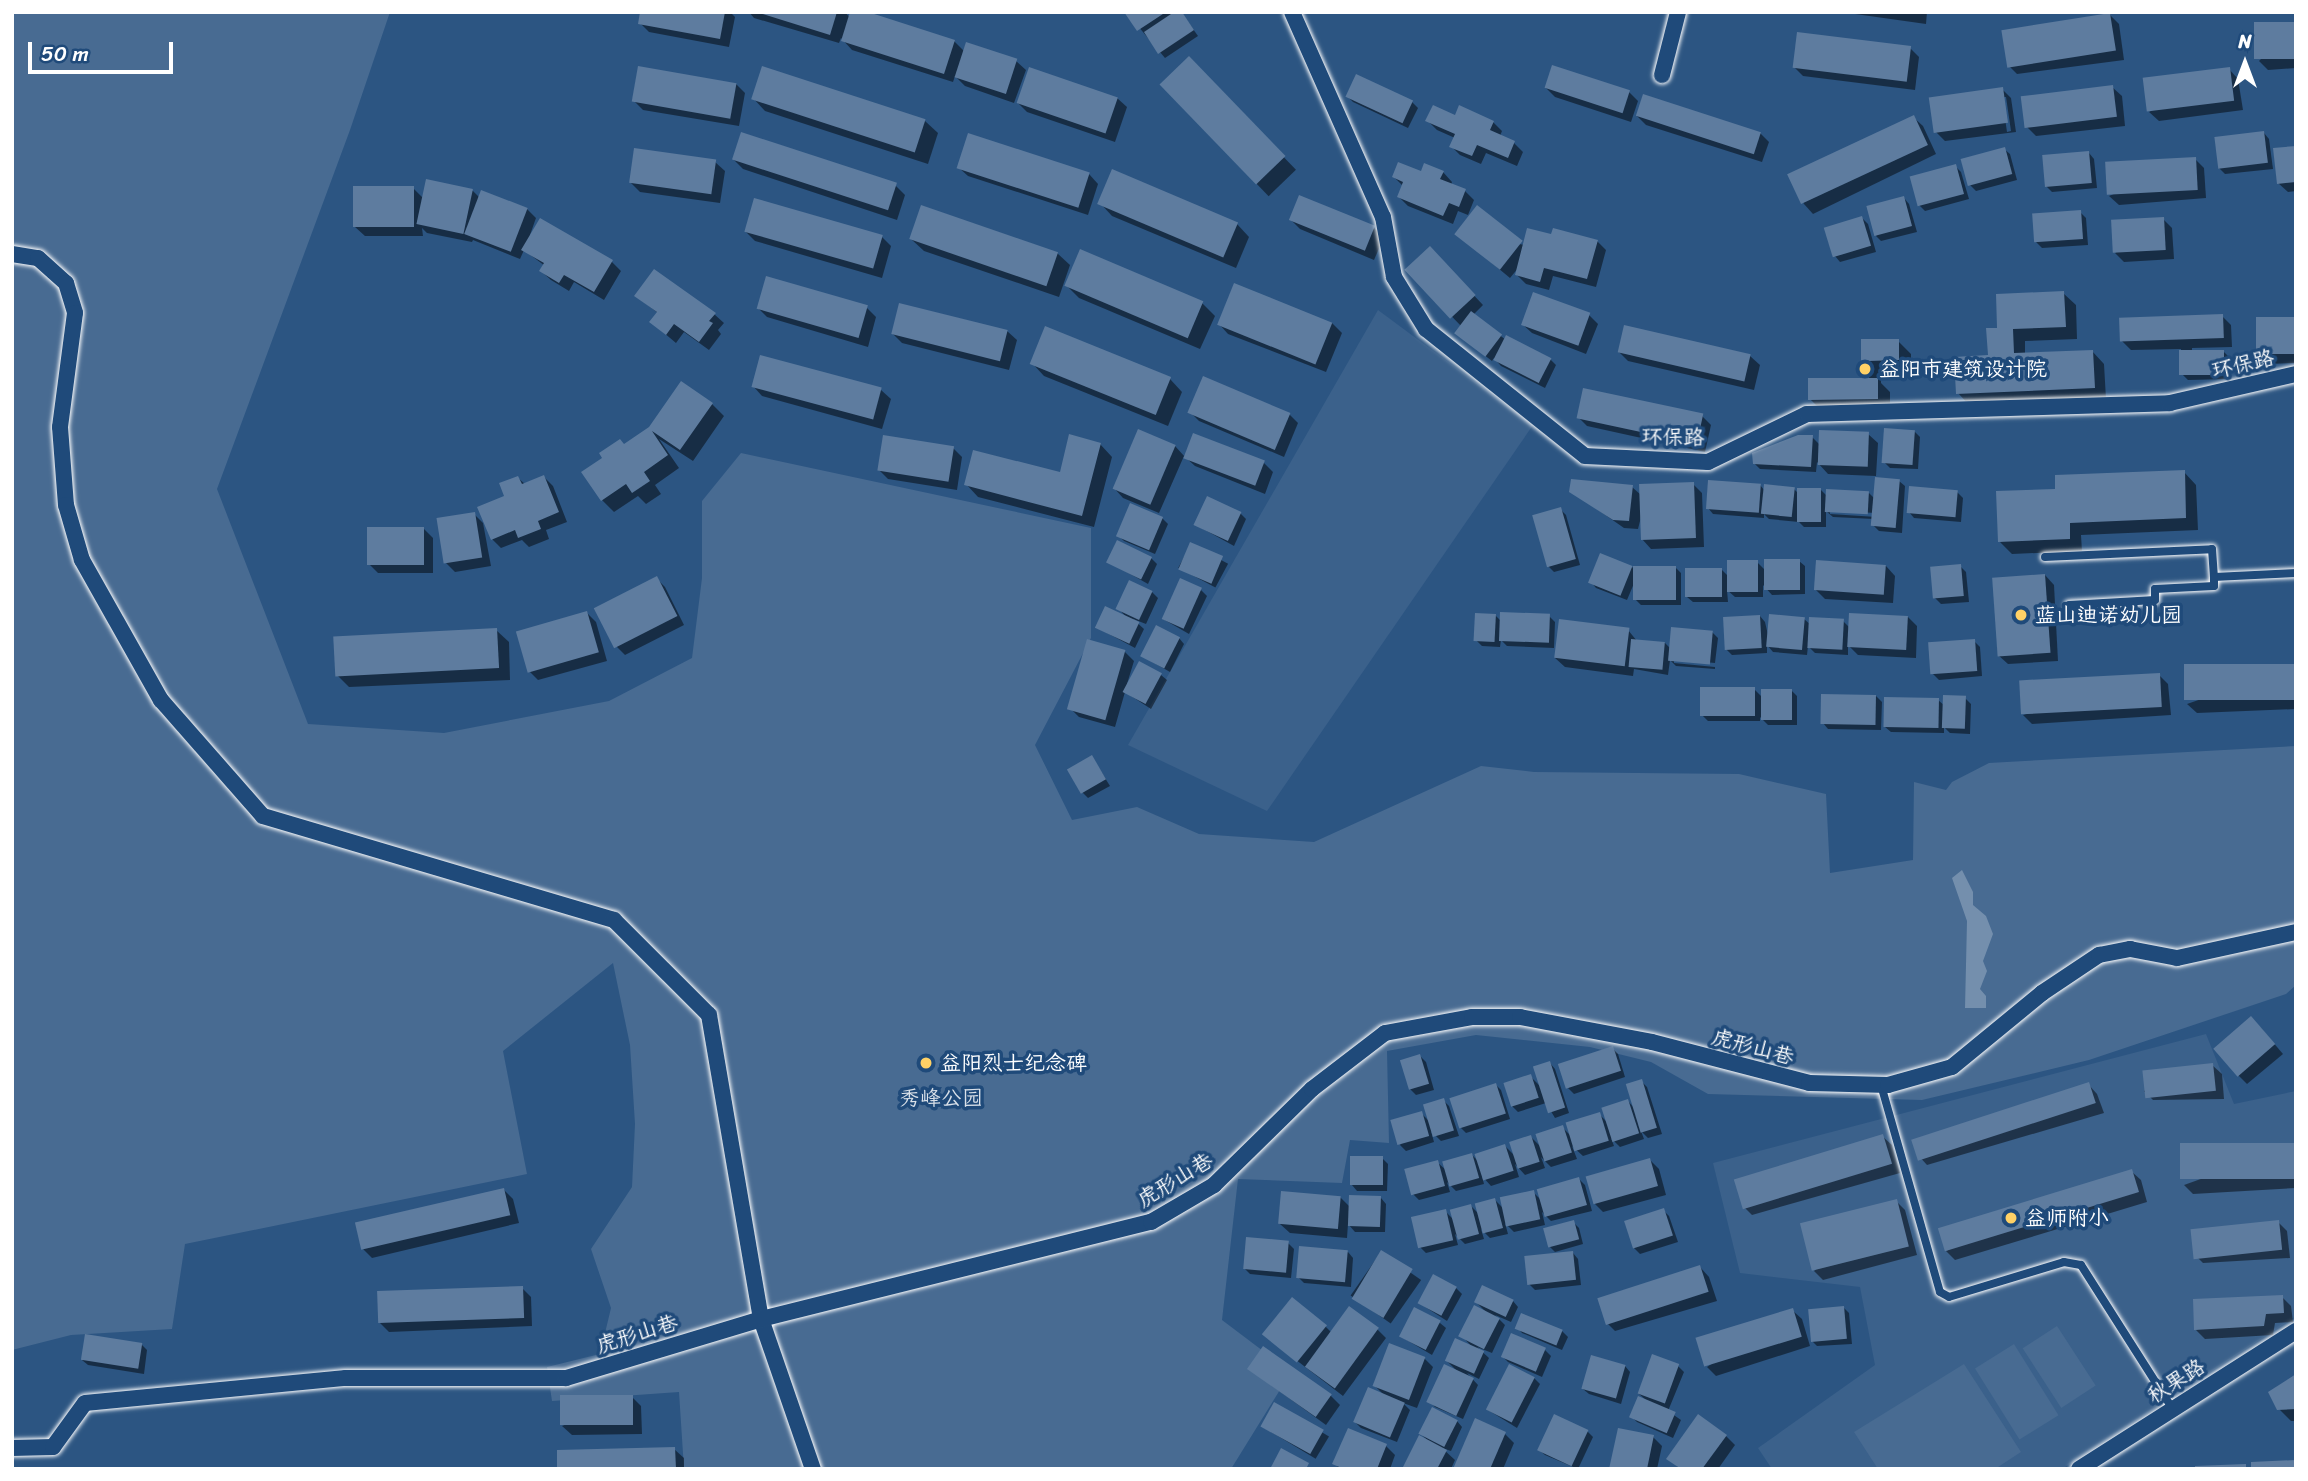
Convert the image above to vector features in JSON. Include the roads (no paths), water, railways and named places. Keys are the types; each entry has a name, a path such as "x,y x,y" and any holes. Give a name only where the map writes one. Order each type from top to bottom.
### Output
{"street":[{"name":"环保路","path":"1292,12 1383,217 1394,276 1426,329 1586,456 1708,462 1807,414 2170,403 2296,374"},
{"path":"1662,75 1678,12"},
{"path":"12,254 38,258 66,283 75,313 60,427 66,505 82,559 161,700 263,816 614,920 709,1015 761,1319 813,1469"},
{"name":"虎形山巷","path":"12,1448 54,1447 85,1404 346,1378 566,1378 761,1319 1151,1222 1214,1185 1312,1089 1385,1033 1472,1017 1520,1017 1652,1042 1809,1083 1880,1084 1952,1067 2042,993 2099,955 2130,949 2177,958 2296,932"},
{"name":"秋果路","path":"2079,1469 2296,1331"}],"lane":[{"path":"2046,557 2212,549 2214,586 2155,589 2155,600 2069,605"},
{"path":"2214,577 2296,573"},
{"path":"1880,1084 1940,1292 1949,1297 2064,1262 2081,1265 2172,1408"}],"place":[{"name":"益阳市建筑设计院","path":"1865,369"},
{"name":"蓝山迪诺幼儿园","path":"2021,615"},
{"name":"益阳烈士纪念碑","path":"926,1063"},
{"name":"益师附小","path":"2011,1218"}],"park label":[{"name":"秀峰公园","path":"941,1098"}]}
